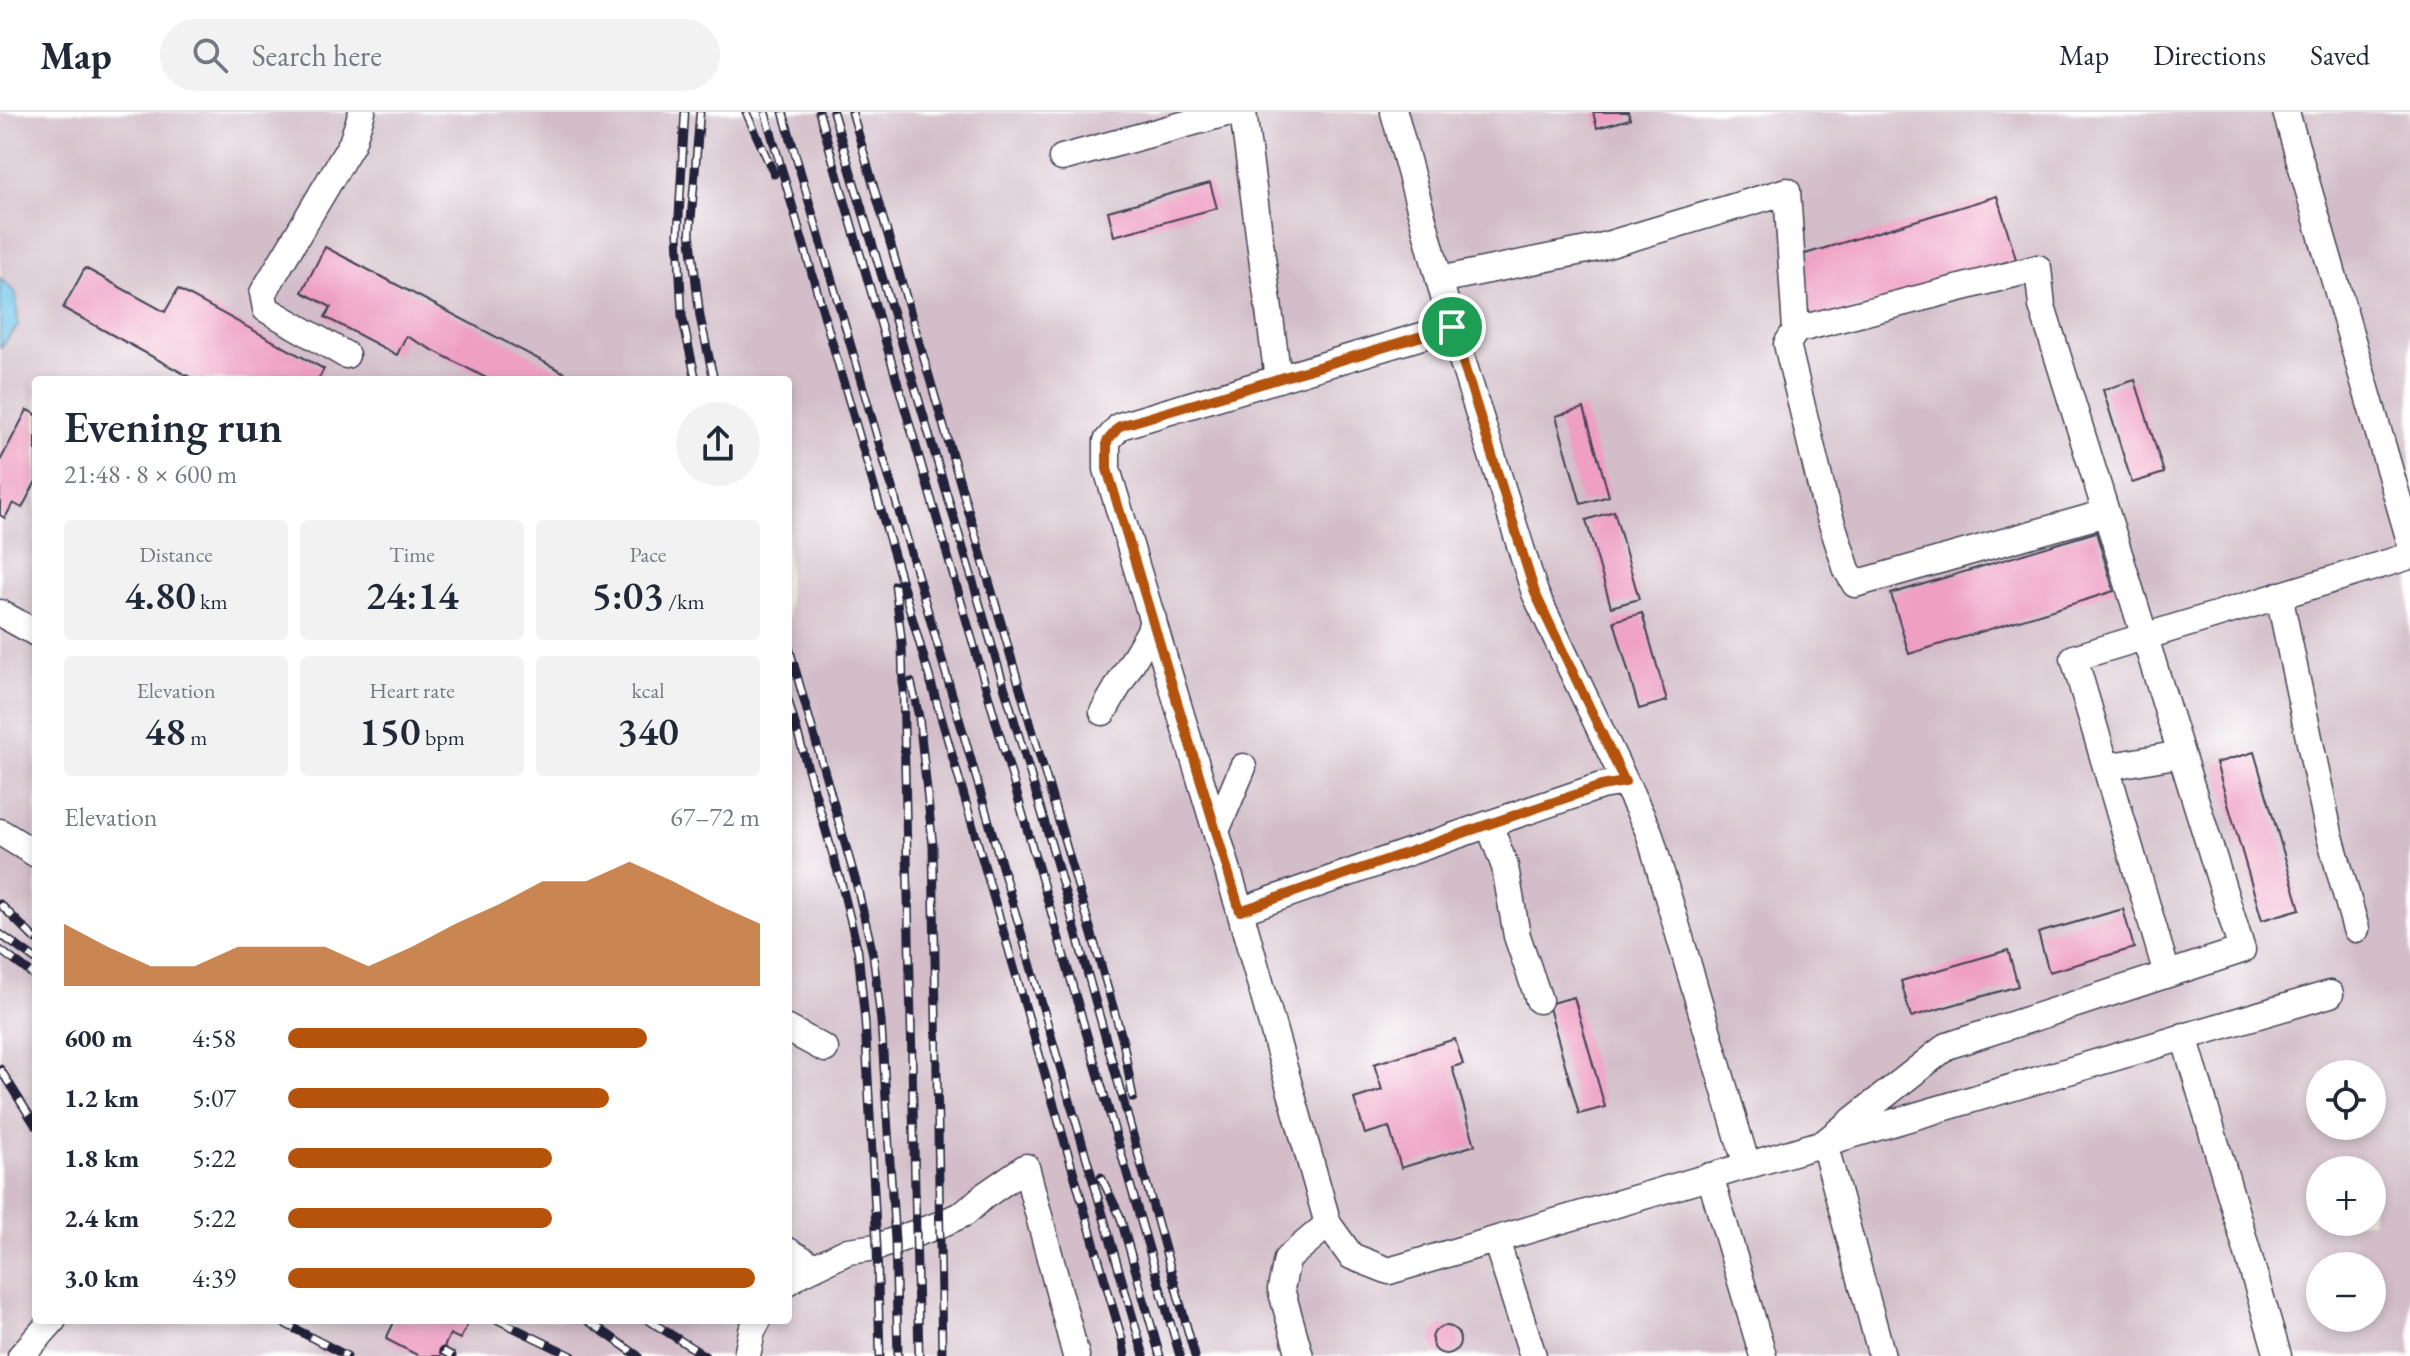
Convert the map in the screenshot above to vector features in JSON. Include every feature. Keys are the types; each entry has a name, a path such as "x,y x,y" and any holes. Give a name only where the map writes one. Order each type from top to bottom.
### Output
{"street":[{"path":"346,355 266,309 263,293 352,143 362,112"},
{"path":"1062,158 1230,112"},
{"path":"1243,112 1278,379"},
{"path":"1394,112 1452,327 1535,593 1649,832 1747,1166"},
{"path":"2286,112 2410,541"},
{"path":"1439,280 1597,248 1787,191 1796,330 1787,344 1824,499 1847,570 1855,584 2106,513"},
{"path":"1796,330 2038,268 2042,306 2242,950 1947,1046 1824,1143"},
{"path":"1452,327 1120,426 1107,441 1107,469 1240,911 1328,1224 1351,1256 1389,1271 2330,994"},
{"path":"2167,974 2074,658 2410,556"},
{"path":"2279,595 2329,833 2356,929"},
{"path":"0,613 32,631"},
{"path":"1103,712 1150,631 1153,619"},
{"path":"2106,767 2181,754"},
{"path":"1216,831 1243,767"},
{"path":"1240,911 1601,786 1625,782"},
{"path":"1489,824 1505,867 1517,936 1539,1000"},
{"path":"0,832 32,852"},
{"path":"792,1031 825,1049"},
{"path":"2184,1036 2278,1356"},
{"path":"1824,1143 1882,1356"},
{"path":"792,1280 848,1251 877,1247 965,1213 1026,1167 1076,1356"},
{"path":"1710,1176 1763,1356"},
{"path":"1300,1356 1281,1289 1287,1259 1328,1224"},
{"path":"1496,1240 1533,1356"},
{"path":"792,1253 815,1267"},
{"path":"21,1356 49,1324"},
{"path":"747,1356 756,1324"},
{"path":"0,1349 12,1356"}],"shaded area":[{"path":"0,112 2410,112 2410,1356 0,1356"}],"water":[{"path":"0,278 16,293 18,326 0,348"}],"building":[{"path":"1593,112 1628,112 1630,119 1597,128"},
{"path":"1210,183 1217,208 1114,236 1108,211"},
{"path":"1997,196 2016,259 1812,322 1792,258"},
{"path":"325,247 570,376 482,376 406,336 397,355 325,317 331,307 302,292"},
{"path":"85,268 165,312 178,289 324,369 320,376 188,376 63,308"},
{"path":"2135,380 2164,473 2132,483 2103,390"},
{"path":"1584,408 1609,496 1581,504 1556,416"},
{"path":"27,410 32,412 32,489 22,508 13,503 5,518 0,515 0,461"},
{"path":"1614,511 1639,599 1611,607 1586,520"},
{"path":"2096,532 2114,591 1909,654 1891,594"},
{"path":"1642,613 1667,701 1639,709 1614,621"},
{"path":"2254,752 2300,909 2262,920 2216,763"},
{"path":"2123,909 2134,948 2049,972 2038,933"},
{"path":"2008,950 2018,986 1911,1017 1901,981"},
{"path":"1574,997 1605,1107 1579,1114 1548,1004"},
{"path":"1455,1039 1463,1064 1452,1067 1475,1145 1401,1168 1389,1127 1365,1134 1354,1099 1382,1090 1374,1064"},
{"path":"393,1324 468,1324 460,1339 450,1334 440,1356 419,1356 386,1339"},
{"path":"1446,1326 1456,1330 1460,1340 1456,1350 1446,1354 1436,1350 1432,1340 1436,1330"}],"railway":[{"path":"685,112 678,234 682,316 695,376"},
{"path":"700,112 690,232 700,317 713,376"},
{"path":"746,112 774,174"},
{"path":"765,112 1125,1356"},
{"path":"783,112 1144,1356"},
{"path":"819,112 1180,1356"},
{"path":"833,112 1052,847 1195,1356"},
{"path":"852,112 1123,1041 1133,1098"},
{"path":"895,585 902,644 919,1356"},
{"path":"792,658 856,882 873,954 881,1021 895,1241 898,1356"},
{"path":"911,682 919,717 933,846 942,1356"},
{"path":"792,714 858,951 865,1021 880,1356"},
{"path":"0,904 32,936"},
{"path":"0,934 32,957"},
{"path":"0,950 32,974"},
{"path":"0,1069 32,1120"},
{"path":"1101,1177 1120,1216 1160,1356"},
{"path":"286,1324 347,1356"},
{"path":"506,1324 572,1356"},
{"path":"593,1324 638,1356"},
{"path":"654,1324 705,1356"},
{"path":"443,1351 452,1356"}],"route":[{"path":"1452,327 1535,593 1625,782 1601,786 1240,911 1107,469 1107,441 1120,426 1452,327"}]}
